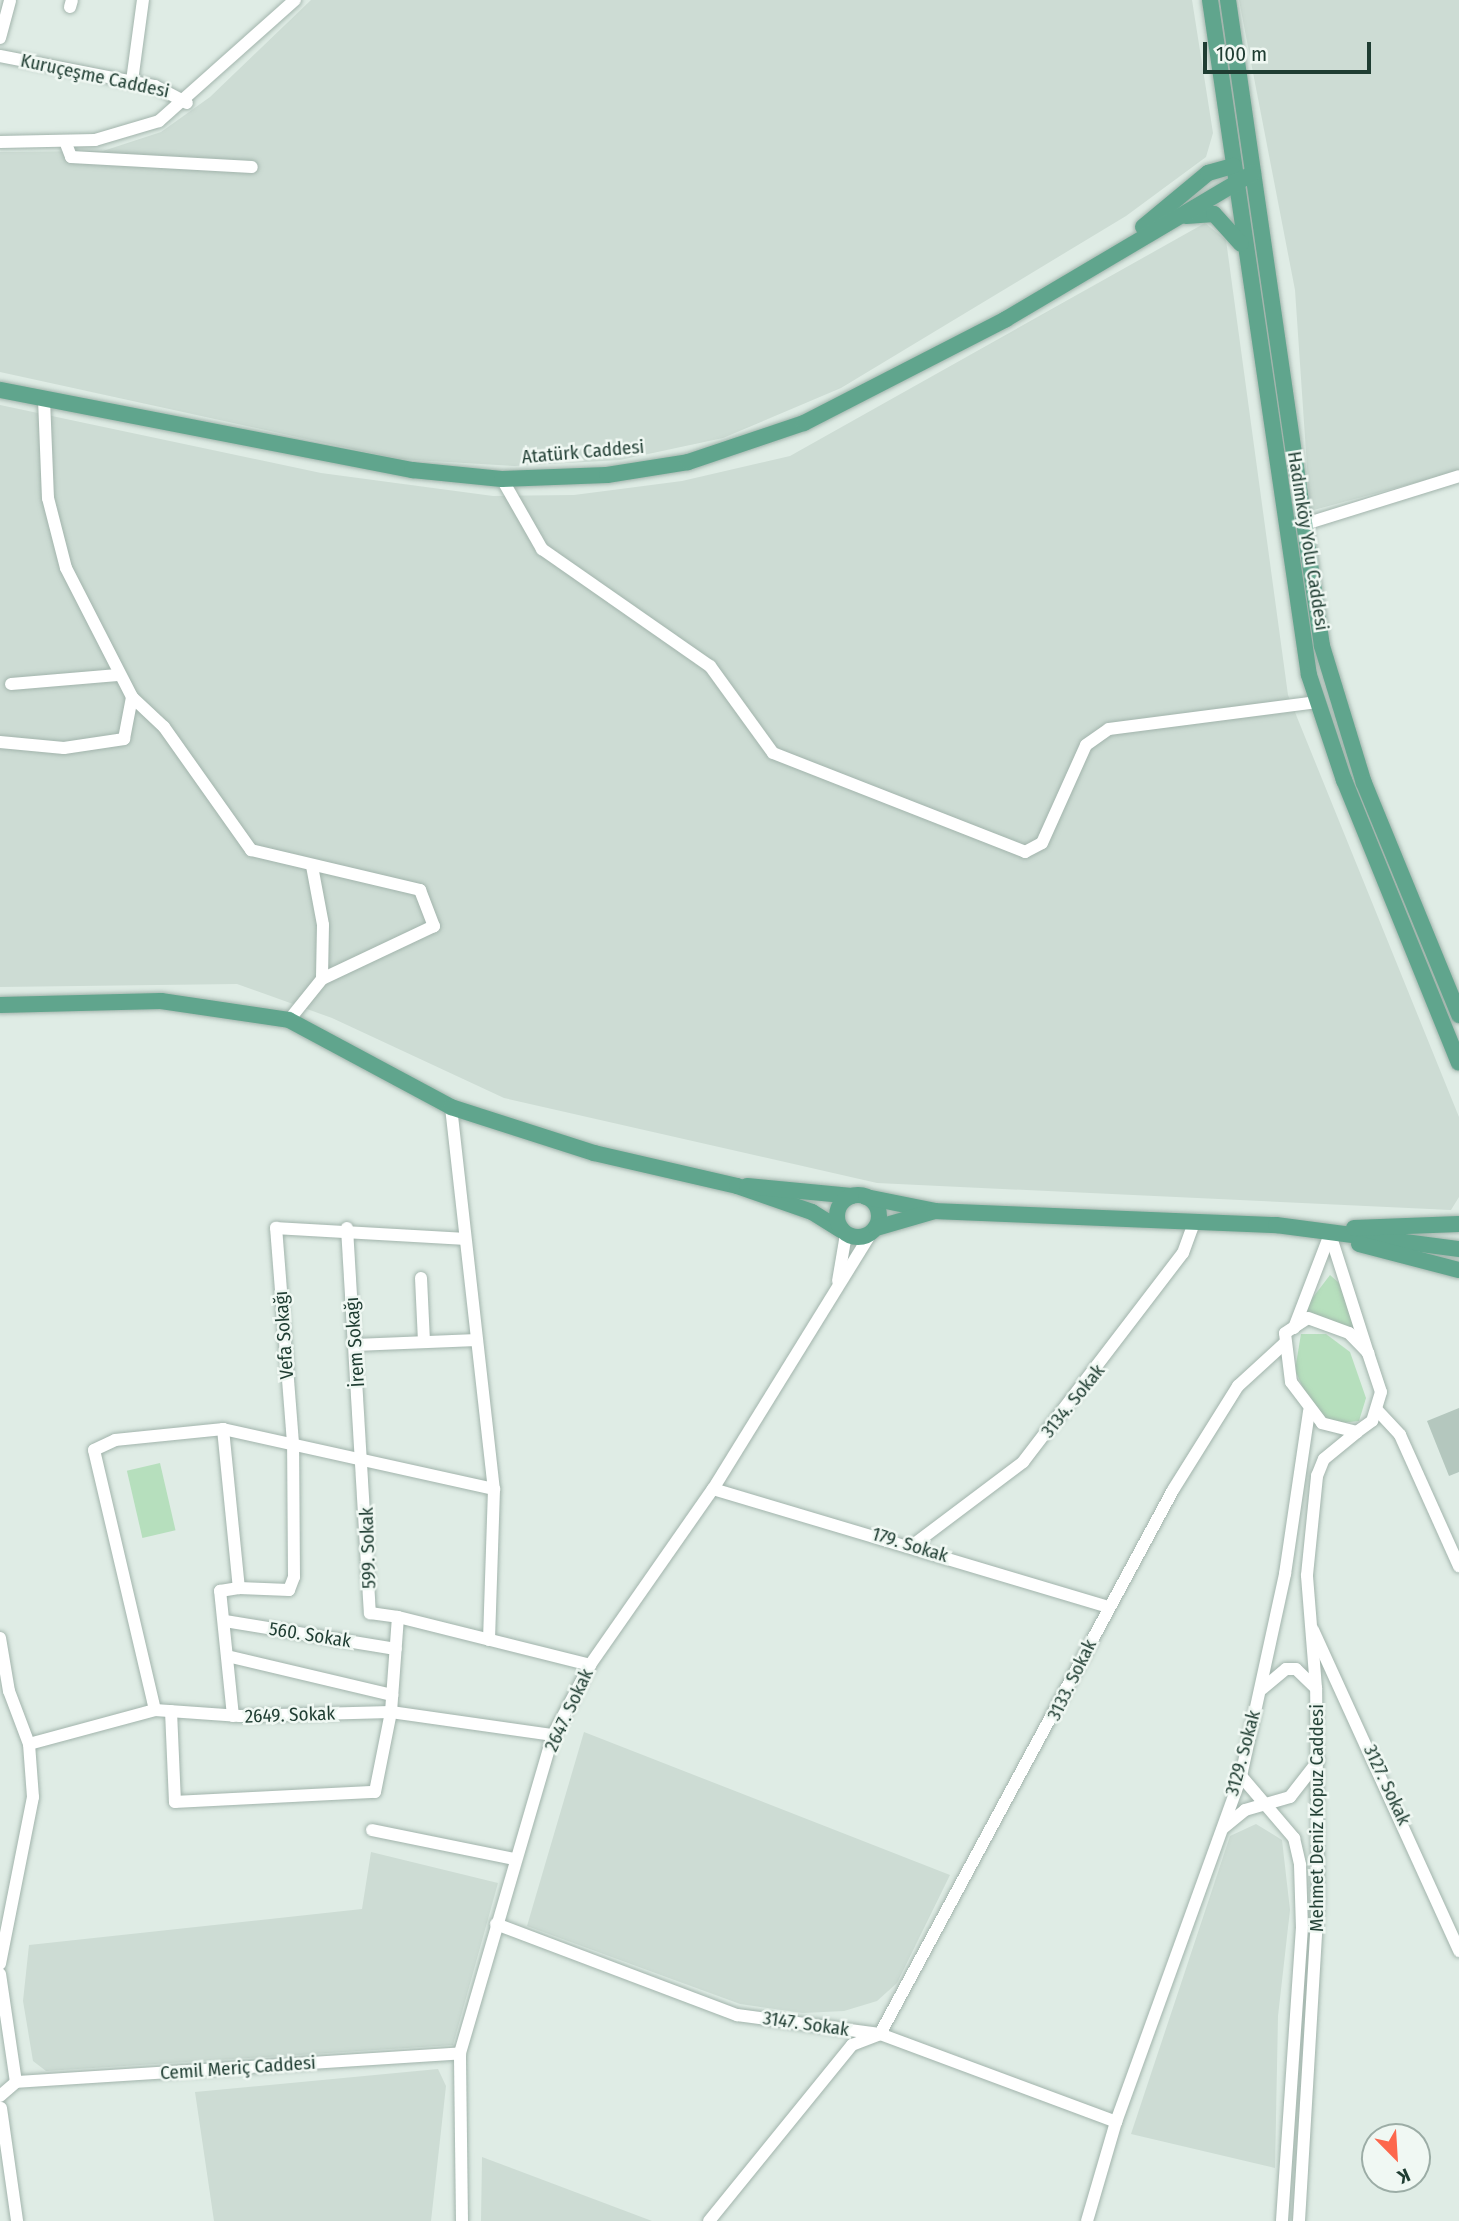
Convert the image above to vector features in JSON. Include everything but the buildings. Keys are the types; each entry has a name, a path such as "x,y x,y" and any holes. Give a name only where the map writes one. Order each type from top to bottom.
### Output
{"main road":[{"name":"Hadımköy Yolu Caddesi","path":"1210,0 1233,166 1244,178 1267,275 1302,525 1340,715 1459,1016"},
{"name":"Hadımköy Yolu Caddesi","path":"1228,0 1244,178 1245,253 1296,607 1317,702 1459,1063"},
{"path":"1124,246 1177,195 1208,173 1233,166"},
{"path":"1124,246 1244,178"},
{"path":"1124,246 1203,211 1228,222 1245,253"},
{"name":"Atatürk Caddesi","path":"0,390 412,470 502,479 607,475 745,446 804,423 1006,319 1124,246"},
{"path":"0,1005 161,1001 289,1020 451,1107 594,1153 737,1186 812,1212 843,1232 873,1230 934,1211"},
{"path":"737,1186 859,1196 934,1211 1194,1222 1459,1249"},
{"path":"859,1196 877,1207 873,1230"},
{"path":"843,1232 837,1211 859,1196"},
{"path":"1330,1234 1459,1224"},
{"path":"1330,1234 1459,1270"}],"street":[{"path":"0,38 10,0"},
{"path":"132,81 143,0"},
{"path":"0,142 65,141 124,134 187,103 295,0"},
{"name":"Kuruçeşme Caddesi","path":"0,56 132,81 173,92 187,103"},
{"path":"65,141 71,157 252,167"},
{"path":"44,399 48,498 66,568 118,675 132,697 164,726 251,850 420,890 434,926 322,979 289,1020"},
{"path":"1302,525 1459,476"},
{"path":"502,479 542,549 710,666 773,753 1025,852 1042,843 1086,745 1109,729 1317,702"},
{"path":"11,684 118,675"},
{"path":"0,742 64,748 124,738 132,697"},
{"path":"312,866 323,925 322,979"},
{"path":"451,1107 494,1489 489,1640"},
{"name":"3134. Sokak","path":"913,1545 1023,1462 1183,1253 1194,1222"},
{"name":"Vefa Sokağı","path":"239,1588 289,1590 294,1577 293,1443 276,1227 347,1228"},
{"path":"347,1228 465,1239"},
{"name":"İrem Sokağı","path":"347,1228 364,1456"},
{"name":"2647. Sokak","path":"462,2221 460,2053 553,1735 590,1665 713,1489 838,1281 873,1230"},
{"path":"838,1281 843,1232"},
{"path":"1330,1234 1381,1392 1377,1410 1357,1432 1338,1432 1309,1411 1284,1362 1285,1343 1294,1328 1330,1234"},
{"path":"421,1278 424,1342"},
{"path":"1294,1328 1308,1318 1330,1324 1368,1353"},
{"path":"355,1345 477,1340"},
{"name":"3133. Sokak","path":"880,2034 1076,1681 1106,1606 1238,1386 1285,1343"},
{"path":"1377,1410 1400,1434 1459,1566"},
{"name":"3129. Sokak","path":"1087,2221 1116,2122 1211,1852 1241,1776 1260,1692 1309,1411"},
{"path":"223,1429 239,1588 220,1591 233,1716"},
{"path":"155,1710 94,1450 115,1440 223,1429 364,1456 494,1489"},
{"name":"Mehmet Deniz Kopuz Caddesi","path":"1299,2221 1317,1956 1318,1761 1316,1688 1309,1620 1317,1476 1324,1459 1357,1432"},
{"name":"599. Sokak","path":"364,1456 370,1613 398,1617"},
{"name":"179. Sokak","path":"713,1489 913,1545 1106,1606"},
{"path":"171,1712 175,1802 375,1792 391,1712 398,1617 590,1665"},
{"name":"3127. Sokak","path":"1309,1620 1459,1951"},
{"name":"560. Sokak","path":"225,1621 396,1649"},
{"path":"0,1638 9,1691 29,1744 33,1797 0,1964"},
{"path":"227,1656 392,1695"},
{"path":"1260,1692 1286,1669 1296,1669 1316,1688"},
{"name":"2649. Sokak","path":"29,1744 155,1710 233,1716 391,1712 553,1735"},
{"path":"1211,1852 1227,1821 1265,1803 1290,1797 1318,1761"},
{"path":"1241,1776 1294,1838 1300,1877 1282,2221"},
{"path":"372,1830 515,1858"},
{"name":"3147. Sokak","path":"496,1924 737,2015 880,2034 1116,2122"},
{"path":"0,1974 16,2082 0,2104 17,2221"},
{"path":"709,2221 852,2045 880,2034"},
{"name":"Cemil Meriç Caddesi","path":"16,2082 460,2053"}],"shaded area":[{"path":"311,0 1192,0 1213,133 1206,157 1126,216 841,388 723,438 620,460 514,466 398,459 0,372 0,152 103,151 161,132 210,97"},
{"path":"1239,0 1459,0 1459,471 1310,511 1295,290"},
{"path":"1205,223 1226,240 1288,695 1459,1117 1459,1197 1451,1210 877,1183 504,1098 332,1018 237,984 0,987 0,405 321,473 493,496 574,495 682,481 790,456"},
{"path":"584,1732 950,1875 897,1983 877,2001 844,2011 803,2013 740,2004 527,1926"},
{"path":"1256,1824 1282,1840 1290,1910 1278,2016 1275,2168 1131,2134 1230,1836"},
{"path":"371,1852 498,1883 453,2045 46,2071 33,2061 23,2001 29,1945 362,1909"},
{"path":"438,2069 446,2086 431,2221 214,2221 195,2092"},
{"path":"482,2157 652,2221 481,2221"}],"green space":[{"path":"1330,1275 1339,1283 1357,1334 1301,1313"},
{"path":"1301,1334 1326,1334 1350,1352 1366,1398 1359,1421 1331,1424 1307,1397 1295,1370"},
{"path":"160,1463 176,1530 142,1538 127,1471"}]}
